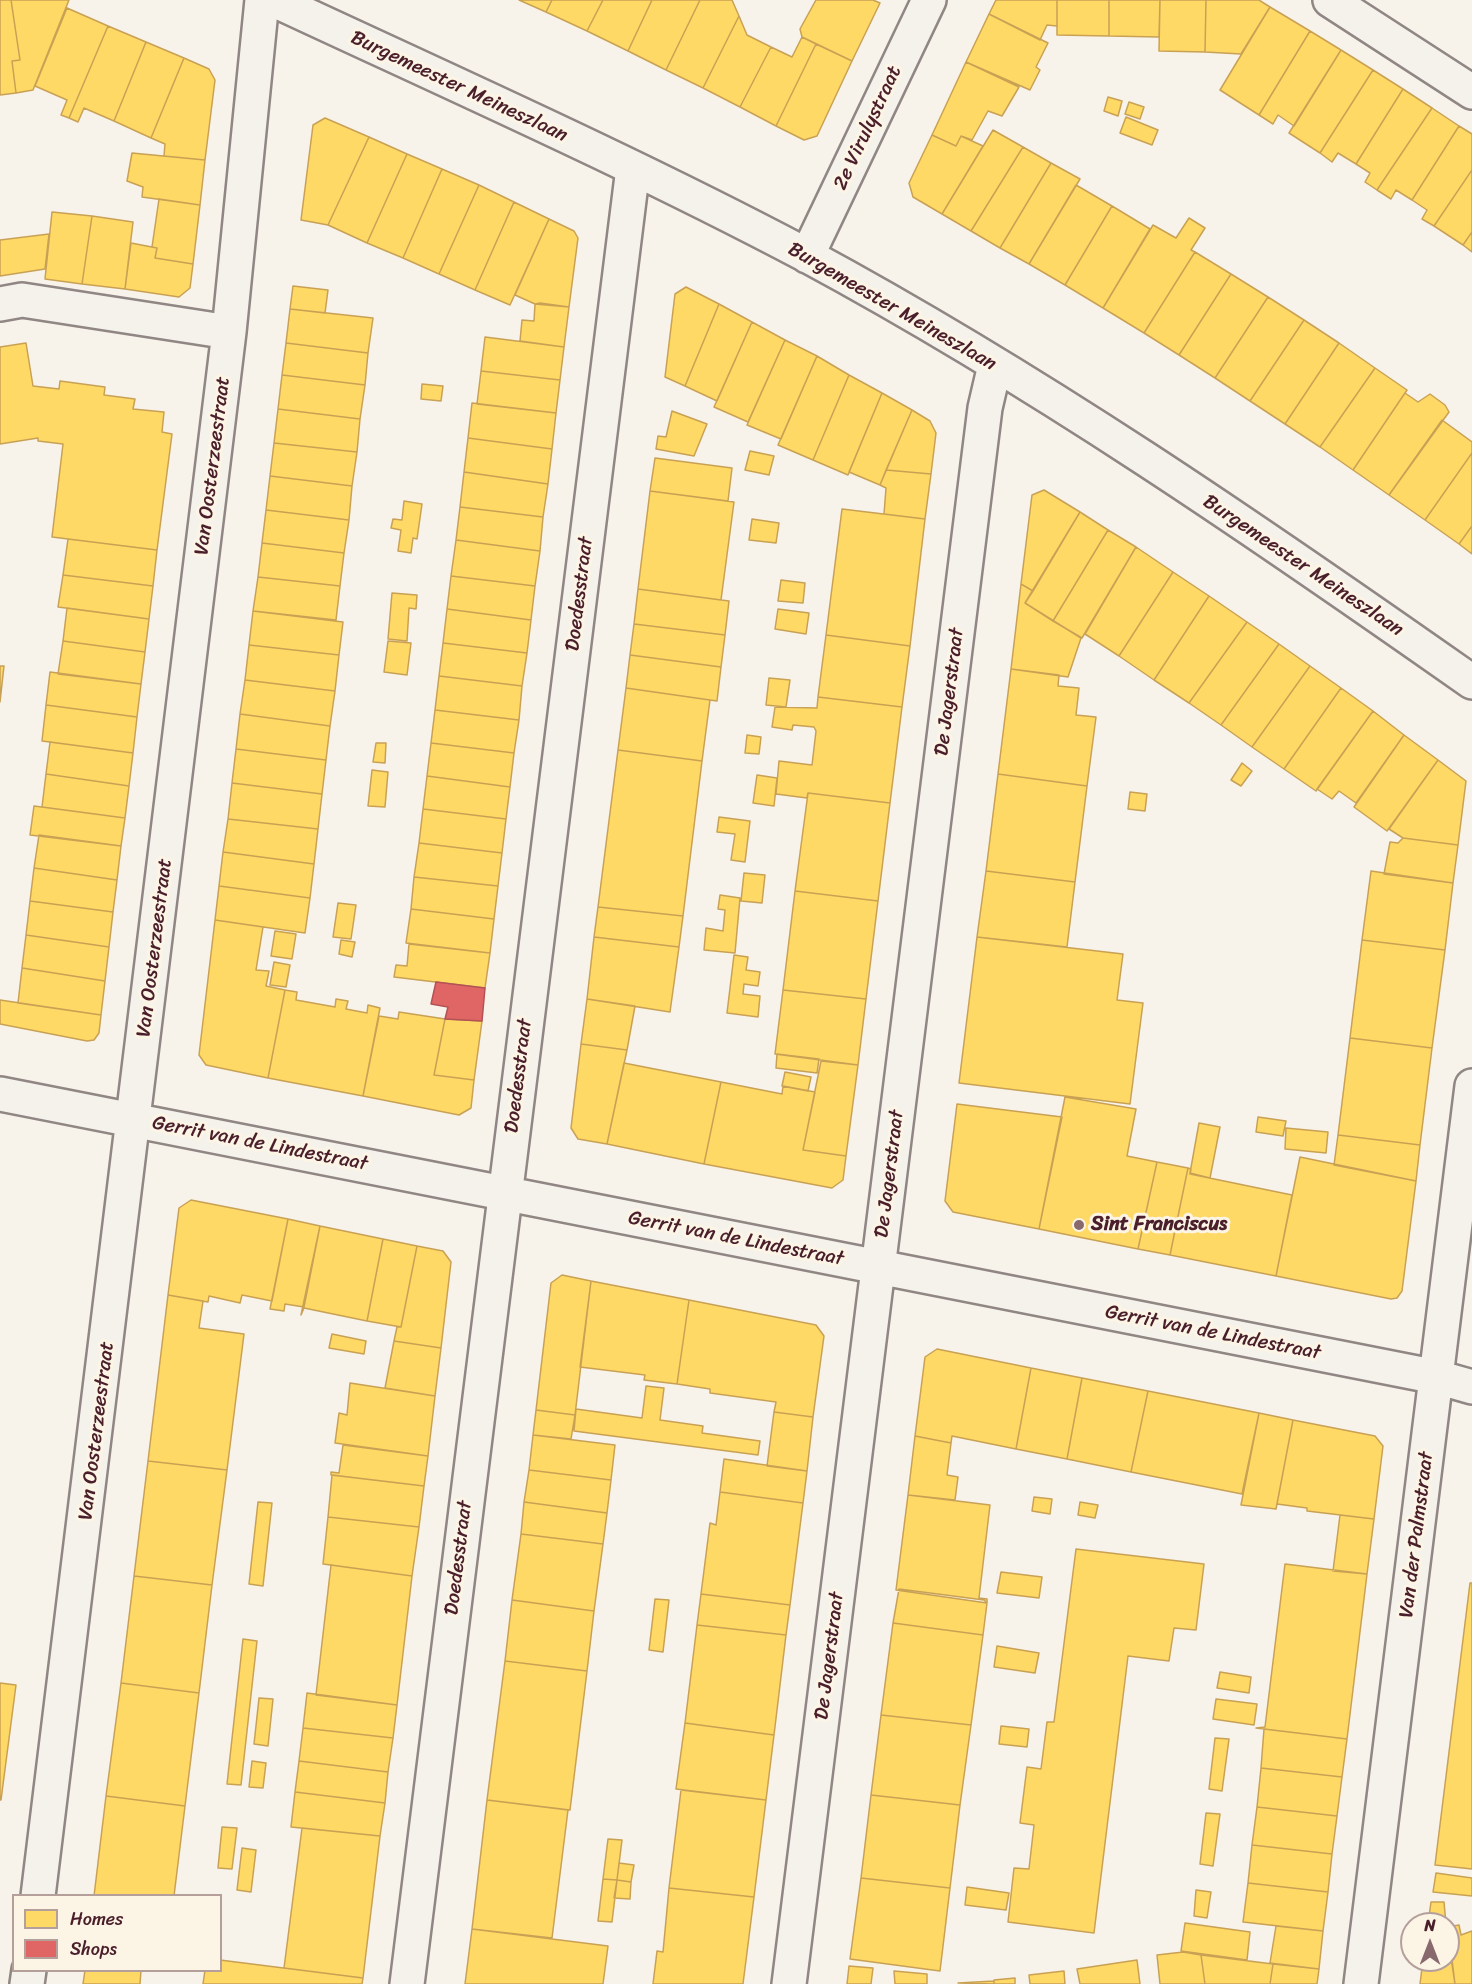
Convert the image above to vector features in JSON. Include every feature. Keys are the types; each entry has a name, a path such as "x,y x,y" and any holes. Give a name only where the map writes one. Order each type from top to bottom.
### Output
{"street":[{"name":"Van Oosterzeestraat","path":"38,1894 229,332 262,0"},
{"name":"Burgemeester Meineszlaan","path":"274,0 633,168 807,256 994,365 1176,479 1472,682"},
{"name":"2e Virulystraat","path":"807,256 929,0"},
{"path":"1330,0 1472,92"},
{"name":"Doedesstraat","path":"407,1984 633,168"},
{"path":"0,304 22,300 229,332"},
{"name":"De Jagerstraat","path":"789,1984 985,408 994,365"},
{"name":"Van der Palmstraat","path":"1361,1984 1472,1086"},
{"name":"Gerrit van de Lindestraat","path":"0,1094 1437,1377 1472,1387"}],"building: Homes":[{"path":"0,0 11,0 20,60 12,61 16,93 0,95"},
{"path":"11,0 69,0 33,90 16,93 12,61 20,60"},
{"path":"519,0 552,0 546,12"},
{"path":"552,0 603,0 587,31 546,12"},
{"path":"603,0 652,0 628,51 587,31"},
{"path":"652,0 700,0 666,70 628,51"},
{"path":"700,0 732,0 739,16 703,88 666,70"},
{"path":"816,0 873,0 880,3 852,61 802,37 800,29"},
{"path":"996,0 1057,0 1057,26 1047,25 1040,40 989,14"},
{"path":"1057,0 1109,0 1109,36 1057,35"},
{"path":"1109,0 1160,0 1159,37 1109,36"},
{"path":"1160,0 1206,0 1205,52 1159,51"},
{"path":"1206,0 1259,0 1270,7 1241,54 1205,52"},
{"path":"1270,7 1310,31 1259,115 1220,90"},
{"path":"67,8 108,26 69,118 61,115 67,100 35,86"},
{"path":"989,14 1048,43 1036,67 1040,70 1030,90 966,62"},
{"path":"739,16 747,35 771,47 740,107 703,88"},
{"path":"108,26 146,42 114,121 84,108 78,122 69,118"},
{"path":"1310,31 1341,50 1294,126 1278,115 1273,124 1259,115"},
{"path":"802,37 816,44 776,126 740,107 771,47 792,57"},
{"path":"146,42 184,58 151,138 114,121"},
{"path":"816,44 852,61 817,136 804,140 776,126"},
{"path":"1341,50 1373,70 1320,153 1289,133"},
{"path":"184,58 209,69 215,80 205,160 164,156 165,144 151,138"},
{"path":"966,62 1019,87 1002,116 988,111 972,140 961,136 956,146 932,135"},
{"path":"1373,70 1403,89 1356,164 1338,153 1332,162 1320,153"},
{"path":"1403,89 1432,108 1377,190 1365,182 1370,173 1356,164"},
{"path":"1108,97 1122,101 1118,116 1104,111"},
{"path":"1129,102 1144,107 1140,119 1125,114"},
{"path":"1432,108 1459,126 1412,200 1396,190 1391,199 1377,190"},
{"path":"1126,117 1158,130 1152,145 1120,133"},
{"path":"325,118 369,137 328,225 301,220 313,125"},
{"path":"1459,126 1472,134 1472,170 1434,226 1422,219 1427,210 1412,200"},
{"path":"993,130 1023,147 971,231 942,214"},
{"path":"932,135 956,146 961,136 983,146 942,214 913,197 909,183"},
{"path":"369,137 407,154 367,243 328,225"},
{"path":"1023,147 1051,163 1000,248 971,231"},
{"path":"132,153 205,160 200,205 142,197 143,187 127,181"},
{"path":"407,154 442,169 403,258 367,243"},
{"path":"1051,163 1080,179 1029,264 1000,248"},
{"path":"442,169 479,185 439,274 403,258"},
{"path":"1472,170 1472,232 1463,245 1434,226"},
{"path":"479,185 514,202 475,290 439,274"},
{"path":"1076,185 1112,206 1065,285 1029,264"},
{"path":"159,199 200,205 193,264 155,258 157,248 152,247"},
{"path":"514,202 549,219 510,305 475,290"},
{"path":"1112,206 1150,229 1103,308 1065,285"},
{"path":"52,212 92,216 82,284 45,279"},
{"path":"92,216 133,222 125,289 82,284"},
{"path":"1189,218 1205,228 1191,250 1195,252 1144,333 1103,308 1153,225 1176,238"},
{"path":"549,219 574,231 578,238 569,307 535,304 515,295"},
{"path":"1472,232 1472,252 1463,245"},
{"path":"49,234 45,269 0,276 0,240"},
{"path":"131,243 157,248 155,258 193,264 190,288 179,297 125,289"},
{"path":"1195,252 1231,274 1179,355 1144,333"},
{"path":"1231,274 1268,297 1215,378 1179,355"},
{"path":"293,286 328,290 325,313 290,309"},
{"path":"686,287 719,304 685,386 665,377 675,294"},
{"path":"1268,297 1304,320 1250,401 1215,378"},
{"path":"535,304 569,307 564,347 520,341 522,320 534,321"},
{"path":"719,304 752,322 717,401 685,386"},
{"path":"290,309 373,318 368,353 286,343"},
{"path":"1304,320 1339,343 1285,424 1250,401"},
{"path":"752,322 785,340 748,422 714,407"},
{"path":"485,337 564,347 560,380 481,371"},
{"path":"785,340 817,356 781,439 747,425"},
{"path":"26,343 33,386 59,389 60,381 105,387 104,395 135,399 133,409 164,412 162,432 172,434 157,550 52,537 63,444 38,441 38,438 0,444 0,347"},
{"path":"286,343 368,353 365,385 282,375"},
{"path":"1339,343 1375,368 1320,447 1285,424"},
{"path":"817,356 849,375 813,460 778,445"},
{"path":"1375,368 1407,390 1353,470 1320,447"},
{"path":"481,371 560,380 556,413 477,404"},
{"path":"282,375 365,385 360,419 278,409"},
{"path":"849,375 882,393 848,475 813,460"},
{"path":"422,384 443,386 441,401 421,399"},
{"path":"882,393 912,410 880,485 849,472"},
{"path":"1405,393 1418,402 1430,394 1445,405 1449,412 1389,495 1353,470"},
{"path":"472,403 556,413 552,449 468,438"},
{"path":"278,409 360,419 357,452 274,443"},
{"path":"912,410 930,421 936,433 931,474 886,470"},
{"path":"672,411 707,424 694,456 656,449 658,436 666,437"},
{"path":"1442,420 1472,442 1472,453 1425,520 1389,495"},
{"path":"468,438 552,449 548,484 464,472"},
{"path":"274,443 357,452 352,486 270,476"},
{"path":"750,451 774,456 769,475 745,470"},
{"path":"1472,453 1472,526 1459,544 1425,520"},
{"path":"655,458 732,468 728,501 650,491"},
{"path":"886,470 931,474 925,519 884,514 886,488 880,485"},
{"path":"464,472 548,484 543,517 460,507"},
{"path":"270,476 352,486 349,520 266,510"},
{"path":"1044,490 1080,512 1033,591 1021,584 1032,495"},
{"path":"650,491 734,502 721,600 638,589"},
{"path":"404,501 422,504 417,539 413,538 411,553 398,551 401,530 391,528 393,519 402,520"},
{"path":"460,507 543,517 540,551 456,540"},
{"path":"842,509 925,519 910,646 826,635"},
{"path":"266,510 349,520 344,553 262,543"},
{"path":"1080,512 1108,530 1053,621 1025,603"},
{"path":"752,519 779,523 776,543 749,540"},
{"path":"1472,526 1472,554 1459,544"},
{"path":"1108,530 1136,547 1082,638 1053,621"},
{"path":"68,539 157,550 153,586 63,575"},
{"path":"456,540 540,551 535,586 451,576"},
{"path":"262,543 344,553 340,586 258,577"},
{"path":"1136,547 1173,572 1119,656 1085,634"},
{"path":"1173,572 1209,596 1154,680 1119,656"},
{"path":"63,575 153,586 149,619 58,607"},
{"path":"451,576 535,586 531,620 447,609"},
{"path":"258,577 340,586 336,620 253,611"},
{"path":"781,580 805,583 803,603 778,601"},
{"path":"1021,584 1033,591 1025,603 1081,638 1068,677 1011,669"},
{"path":"638,589 729,601 725,635 634,624"},
{"path":"392,593 417,595 416,609 409,608 407,641 388,639"},
{"path":"1209,596 1247,622 1189,703 1154,680"},
{"path":"67,608 149,619 145,652 63,641"},
{"path":"447,609 531,620 527,653 443,643"},
{"path":"778,609 809,613 806,634 775,629"},
{"path":"253,611 343,622 339,655 249,645"},
{"path":"1247,622 1279,644 1221,725 1189,703"},
{"path":"634,624 725,635 721,667 630,655"},
{"path":"826,635 910,646 902,707 818,697"},
{"path":"63,641 145,652 141,684 58,674"},
{"path":"388,641 411,643 407,675 384,672"},
{"path":"443,643 527,653 522,686 439,676"},
{"path":"1279,644 1310,666 1252,747 1221,725"},
{"path":"249,645 339,655 335,691 245,680"},
{"path":"630,655 721,667 717,701 626,688"},
{"path":"0,666 4,666 0,702"},
{"path":"1310,666 1341,688 1284,769 1252,747"},
{"path":"1011,669 1059,675 1058,686 1079,688 1076,715 1096,717 1087,786 998,774"},
{"path":"50,672 141,684 137,717 46,705"},
{"path":"439,676 522,686 519,720 435,710"},
{"path":"769,678 790,680 786,707 766,705"},
{"path":"245,680 335,691 330,726 240,714"},
{"path":"626,688 710,700 702,761 618,750"},
{"path":"1341,688 1373,711 1316,791 1284,769"},
{"path":"818,697 902,707 890,803 808,793 807,798 776,794 779,761 812,765 816,731 814,727 793,725 792,730 772,727 775,707 817,708"},
{"path":"46,705 137,717 133,753 42,741"},
{"path":"435,710 519,720 514,753 431,743"},
{"path":"1373,711 1404,735 1356,803 1339,791 1332,799 1317,789"},
{"path":"240,714 330,726 326,760 236,749"},
{"path":"747,735 761,737 759,754 745,753"},
{"path":"1404,735 1438,760 1387,831 1354,807"},
{"path":"50,742 133,753 129,786 46,774"},
{"path":"376,743 386,743 385,763 373,762"},
{"path":"431,743 514,753 510,787 427,776"},
{"path":"236,749 326,760 322,794 232,783"},
{"path":"618,750 702,761 683,916 598,907"},
{"path":"1438,760 1466,781 1458,845 1403,838 1389,829"},
{"path":"1242,763 1252,771 1241,786 1231,780"},
{"path":"372,770 388,772 385,807 368,806"},
{"path":"46,774 129,786 125,818 42,807"},
{"path":"998,774 1087,786 1075,882 986,871"},
{"path":"757,775 777,778 774,806 753,803"},
{"path":"427,776 510,787 506,819 423,809"},
{"path":"232,783 322,794 318,829 228,819"},
{"path":"1130,792 1147,794 1145,811 1128,809"},
{"path":"808,793 890,803 878,901 795,891"},
{"path":"34,806 125,818 121,846 30,835"},
{"path":"423,809 506,819 502,853 419,843"},
{"path":"719,817 750,821 745,862 731,860 735,834 717,832"},
{"path":"228,819 318,829 314,864 223,852"},
{"path":"39,835 121,846 117,880 34,868"},
{"path":"1403,838 1458,845 1453,883 1384,874 1390,842 1398,843"},
{"path":"419,843 502,853 498,886 414,877"},
{"path":"223,852 314,864 310,898 219,886"},
{"path":"34,868 117,880 113,912 30,901"},
{"path":"986,871 1075,882 1067,947 977,937"},
{"path":"1371,871 1453,883 1445,950 1362,940"},
{"path":"744,873 765,875 762,903 741,901"},
{"path":"414,877 498,886 494,919 411,909"},
{"path":"219,886 310,898 305,933 215,920"},
{"path":"795,891 878,901 866,999 783,990"},
{"path":"720,895 740,898 735,953 704,950 706,928 723,931 725,910 718,909"},
{"path":"30,901 113,912 109,947 26,935"},
{"path":"338,903 356,905 351,939 333,937"},
{"path":"598,907 683,916 679,947 594,937"},
{"path":"411,909 494,919 490,953 406,943"},
{"path":"215,920 263,927 256,970 269,971 266,986 285,990 268,1078 206,1065 199,1055"},
{"path":"275,931 296,934 292,959 271,956"},
{"path":"26,935 109,947 105,981 22,968"},
{"path":"594,937 679,947 670,1012 587,999"},
{"path":"977,937 1123,954 1117,1000 1143,1003 1130,1104 959,1083"},
{"path":"341,940 355,942 352,957 339,954"},
{"path":"1362,940 1445,950 1432,1048 1350,1038"},
{"path":"409,944 490,953 485,988 394,977 396,965 407,966"},
{"path":"734,955 748,957 746,970 760,972 758,986 744,984 743,994 760,996 758,1017 727,1013"},
{"path":"274,962 290,965 286,987 270,985"},
{"path":"22,968 105,981 101,1015 18,1003"},
{"path":"285,990 297,992 296,1000 335,1007 336,999 348,1001 346,1009 367,1013 368,1005 380,1008 363,1096 268,1078"},
{"path":"783,990 866,999 858,1065 775,1054"},
{"path":"587,999 635,1006 627,1050 581,1044"},
{"path":"0,1000 101,1015 99,1033 94,1040 87,1041 0,1024"},
{"path":"399,1012 445,1019 434,1075 474,1080 471,1108 459,1115 363,1096 379,1016 398,1019"},
{"path":"445,1019 482,1021 474,1080 434,1075"},
{"path":"1350,1038 1432,1048 1420,1145 1338,1135"},
{"path":"581,1044 627,1050 607,1144 578,1139 571,1128"},
{"path":"777,1054 819,1059 817,1073 776,1068"},
{"path":"821,1061 858,1065 846,1156 803,1150"},
{"path":"624,1063 721,1082 704,1164 607,1144"},
{"path":"785,1072 811,1077 808,1091 782,1086"},
{"path":"721,1082 782,1094 783,1086 815,1092 803,1150 846,1156 843,1180 832,1188 704,1164"},
{"path":"1065,1097 1136,1109 1127,1156 1157,1162 1138,1249 1039,1229"},
{"path":"957,1104 1062,1117 1039,1229 953,1212 945,1201"},
{"path":"1258,1117 1286,1121 1283,1136 1256,1132"},
{"path":"1199,1123 1220,1127 1210,1178 1190,1173"},
{"path":"1286,1128 1328,1132 1326,1153 1285,1149"},
{"path":"1338,1135 1420,1145 1416,1181 1334,1165"},
{"path":"1300,1157 1416,1181 1402,1291 1397,1298 1391,1299 1276,1276"},
{"path":"1157,1162 1188,1168 1170,1255 1138,1249"},
{"path":"1188,1168 1191,1169 1190,1174 1292,1195 1276,1276 1170,1255"},
{"path":"191,1200 288,1219 272,1301 242,1295 240,1303 209,1296 208,1302 168,1295 179,1208"},
{"path":"288,1219 320,1226 304,1307 285,1304 284,1311 270,1309"},
{"path":"320,1226 383,1239 367,1321 304,1308 301,1315"},
{"path":"383,1239 417,1246 401,1327 367,1321"},
{"path":"417,1246 443,1251 451,1262 441,1348 394,1341 397,1327 401,1327"},
{"path":"562,1275 591,1281 575,1415 536,1410 551,1283"},
{"path":"591,1281 689,1300 677,1384 644,1380 645,1375 580,1367"},
{"path":"168,1295 203,1301 199,1328 244,1334 227,1470 148,1461"},
{"path":"689,1300 816,1325 824,1336 813,1417 774,1412 776,1402 710,1393 710,1389 677,1384"},
{"path":"332,1334 366,1341 364,1354 329,1348"},
{"path":"394,1341 441,1348 435,1396 385,1388"},
{"path":"937,1349 1031,1368 1016,1449 952,1436 951,1443 915,1436 925,1357"},
{"path":"1031,1368 1082,1378 1067,1459 1016,1449"},
{"path":"1082,1378 1148,1391 1131,1472 1067,1459"},
{"path":"350,1383 435,1396 428,1456 335,1443 339,1413 347,1415"},
{"path":"646,1386 664,1388 660,1420 703,1426 702,1433 760,1441 758,1455 574,1431 576,1409 642,1418"},
{"path":"1148,1391 1259,1413 1242,1494 1131,1472"},
{"path":"536,1410 575,1415 571,1439 533,1435"},
{"path":"774,1412 813,1417 807,1471 767,1466"},
{"path":"1259,1413 1293,1420 1276,1509 1241,1505"},
{"path":"1293,1420 1375,1436 1383,1446 1374,1519 1307,1511 1307,1508 1277,1504"},
{"path":"533,1435 615,1445 611,1480 529,1470"},
{"path":"915,1436 951,1443 947,1475 958,1477 955,1500 908,1495"},
{"path":"343,1445 428,1456 424,1486 331,1475 331,1472 339,1473"},
{"path":"724,1459 807,1471 803,1503 720,1492"},
{"path":"148,1461 227,1470 212,1585 134,1576"},
{"path":"529,1470 611,1480 607,1513 524,1502"},
{"path":"332,1475 424,1486 419,1527 328,1517"},
{"path":"720,1492 803,1503 790,1605 701,1594 710,1523 716,1525"},
{"path":"908,1495 990,1505 979,1598 987,1599 987,1603 896,1590"},
{"path":"1034,1497 1052,1499 1050,1514 1032,1511"},
{"path":"258,1502 272,1503 263,1586 249,1584"},
{"path":"524,1502 607,1513 603,1544 521,1534"},
{"path":"1080,1502 1098,1505 1095,1518 1078,1515"},
{"path":"1340,1515 1374,1519 1367,1574 1333,1571"},
{"path":"328,1517 419,1527 412,1576 323,1564"},
{"path":"521,1534 603,1544 594,1611 512,1600"},
{"path":"1076,1549 1204,1564 1196,1630 1174,1628 1169,1661 1128,1656 1094,1933 1008,1922 1014,1868 1029,1869 1034,1825 1020,1823 1027,1767 1041,1769 1047,1722 1054,1722"},
{"path":"1285,1564 1367,1574 1347,1739 1256,1728 1265,1727"},
{"path":"331,1565 412,1576 397,1705 316,1695"},
{"path":"1001,1572 1042,1577 1039,1598 997,1593"},
{"path":"134,1576 212,1585 199,1693 121,1683"},
{"path":"1470,1583 1472,1583 1472,1869 1435,1865"},
{"path":"899,1589 984,1600 987,1603 983,1635 893,1623"},
{"path":"701,1594 790,1605 786,1635 697,1625"},
{"path":"655,1599 669,1600 663,1652 649,1650"},
{"path":"512,1600 594,1611 587,1671 505,1661"},
{"path":"893,1623 983,1635 971,1725 881,1715"},
{"path":"697,1625 786,1635 774,1735 685,1723"},
{"path":"243,1639 257,1641 241,1785 227,1784"},
{"path":"997,1646 1039,1653 1035,1673 994,1667"},
{"path":"505,1661 587,1671 570,1810 487,1800"},
{"path":"1220,1672 1251,1677 1249,1693 1217,1688"},
{"path":"0,1683 16,1685 1,1800 0,1800"},
{"path":"121,1683 199,1693 185,1806 106,1796"},
{"path":"307,1693 397,1705 393,1738 303,1728"},
{"path":"259,1698 273,1699 268,1746 254,1744"},
{"path":"1216,1699 1257,1704 1254,1725 1213,1719"},
{"path":"881,1715 971,1725 960,1805 871,1795"},
{"path":"685,1723 774,1735 766,1800 676,1789"},
{"path":"1001,1726 1029,1729 1027,1747 999,1744"},
{"path":"303,1728 393,1738 388,1772 299,1761"},
{"path":"1264,1729 1347,1739 1342,1777 1261,1768"},
{"path":"1215,1738 1229,1739 1222,1791 1209,1789"},
{"path":"252,1761 266,1763 263,1788 249,1787"},
{"path":"299,1761 388,1772 385,1803 295,1792"},
{"path":"1261,1768 1342,1777 1337,1816 1257,1807"},
{"path":"681,1790 766,1800 754,1897 669,1888"},
{"path":"295,1792 385,1803 380,1836 291,1827"},
{"path":"871,1795 960,1805 950,1888 861,1878"},
{"path":"106,1796 185,1806 174,1894 94,1894"},
{"path":"487,1800 568,1810 552,1938 472,1929"},
{"path":"1257,1807 1337,1816 1332,1854 1252,1845"},
{"path":"1206,1813 1220,1814 1213,1866 1200,1864"},
{"path":"222,1827 237,1828 232,1869 218,1868"},
{"path":"302,1828 380,1836 363,1978 284,1968"},
{"path":"608,1839 622,1840 617,1880 603,1879"},
{"path":"1252,1845 1332,1854 1328,1892 1248,1883"},
{"path":"242,1848 256,1850 251,1892 237,1890"},
{"path":"619,1863 634,1865 631,1882 617,1880"},
{"path":"1436,1873 1472,1878 1472,1896 1433,1892"},
{"path":"861,1878 950,1888 940,1971 850,1959"},
{"path":"603,1879 617,1880 612,1922 598,1921"},
{"path":"617,1880 631,1882 630,1899 614,1898"},
{"path":"1248,1883 1328,1892 1323,1931 1243,1922"},
{"path":"967,1887 1009,1893 1006,1910 965,1905"},
{"path":"669,1888 754,1897 743,1984 653,1984 657,1951 663,1952"},
{"path":"1196,1890 1211,1892 1207,1918 1194,1916"},
{"path":"1431,1902 1444,1902 1445,1912 1430,1912"},
{"path":"1185,1923 1250,1932 1247,1960 1181,1951"},
{"path":"1276,1926 1323,1931 1319,1969 1270,1963"},
{"path":"472,1929 608,1946 603,1984 465,1984"},
{"path":"1460,1930 1461,1935 1472,1931 1472,1984 1455,1984 1454,1972 1460,1972"},
{"path":"1183,1952 1201,1955 1205,1984 1160,1984 1157,1955"},
{"path":"1201,1955 1273,1964 1270,1984 1205,1984"},
{"path":"222,1960 363,1978 362,1984 203,1984 205,1972 222,1972"},
{"path":"1137,1960 1140,1984 1080,1984 1077,1969"},
{"path":"1273,1964 1319,1969 1317,1984 1270,1984"},
{"path":"849,1966 873,1968 871,1984 847,1984"},
{"path":"894,1971 927,1974 927,1984 895,1984"},
{"path":"1064,1971 1065,1984 1030,1984 1029,1975"},
{"path":"85,1972 141,1972 140,1984 83,1984"},
{"path":"1422,1972 1453,1972 1455,1984 1420,1984"},
{"path":"1015,1978 1015,1984 994,1984 994,1980"},
{"path":"994,1981 994,1984 958,1983"}],"building: Shops":[{"path":"436,982 485,988 482,1021 445,1019 448,1007 431,1004"}],"place":[{"name":"Sint Franciscus","path":"1079,1225"}]}
